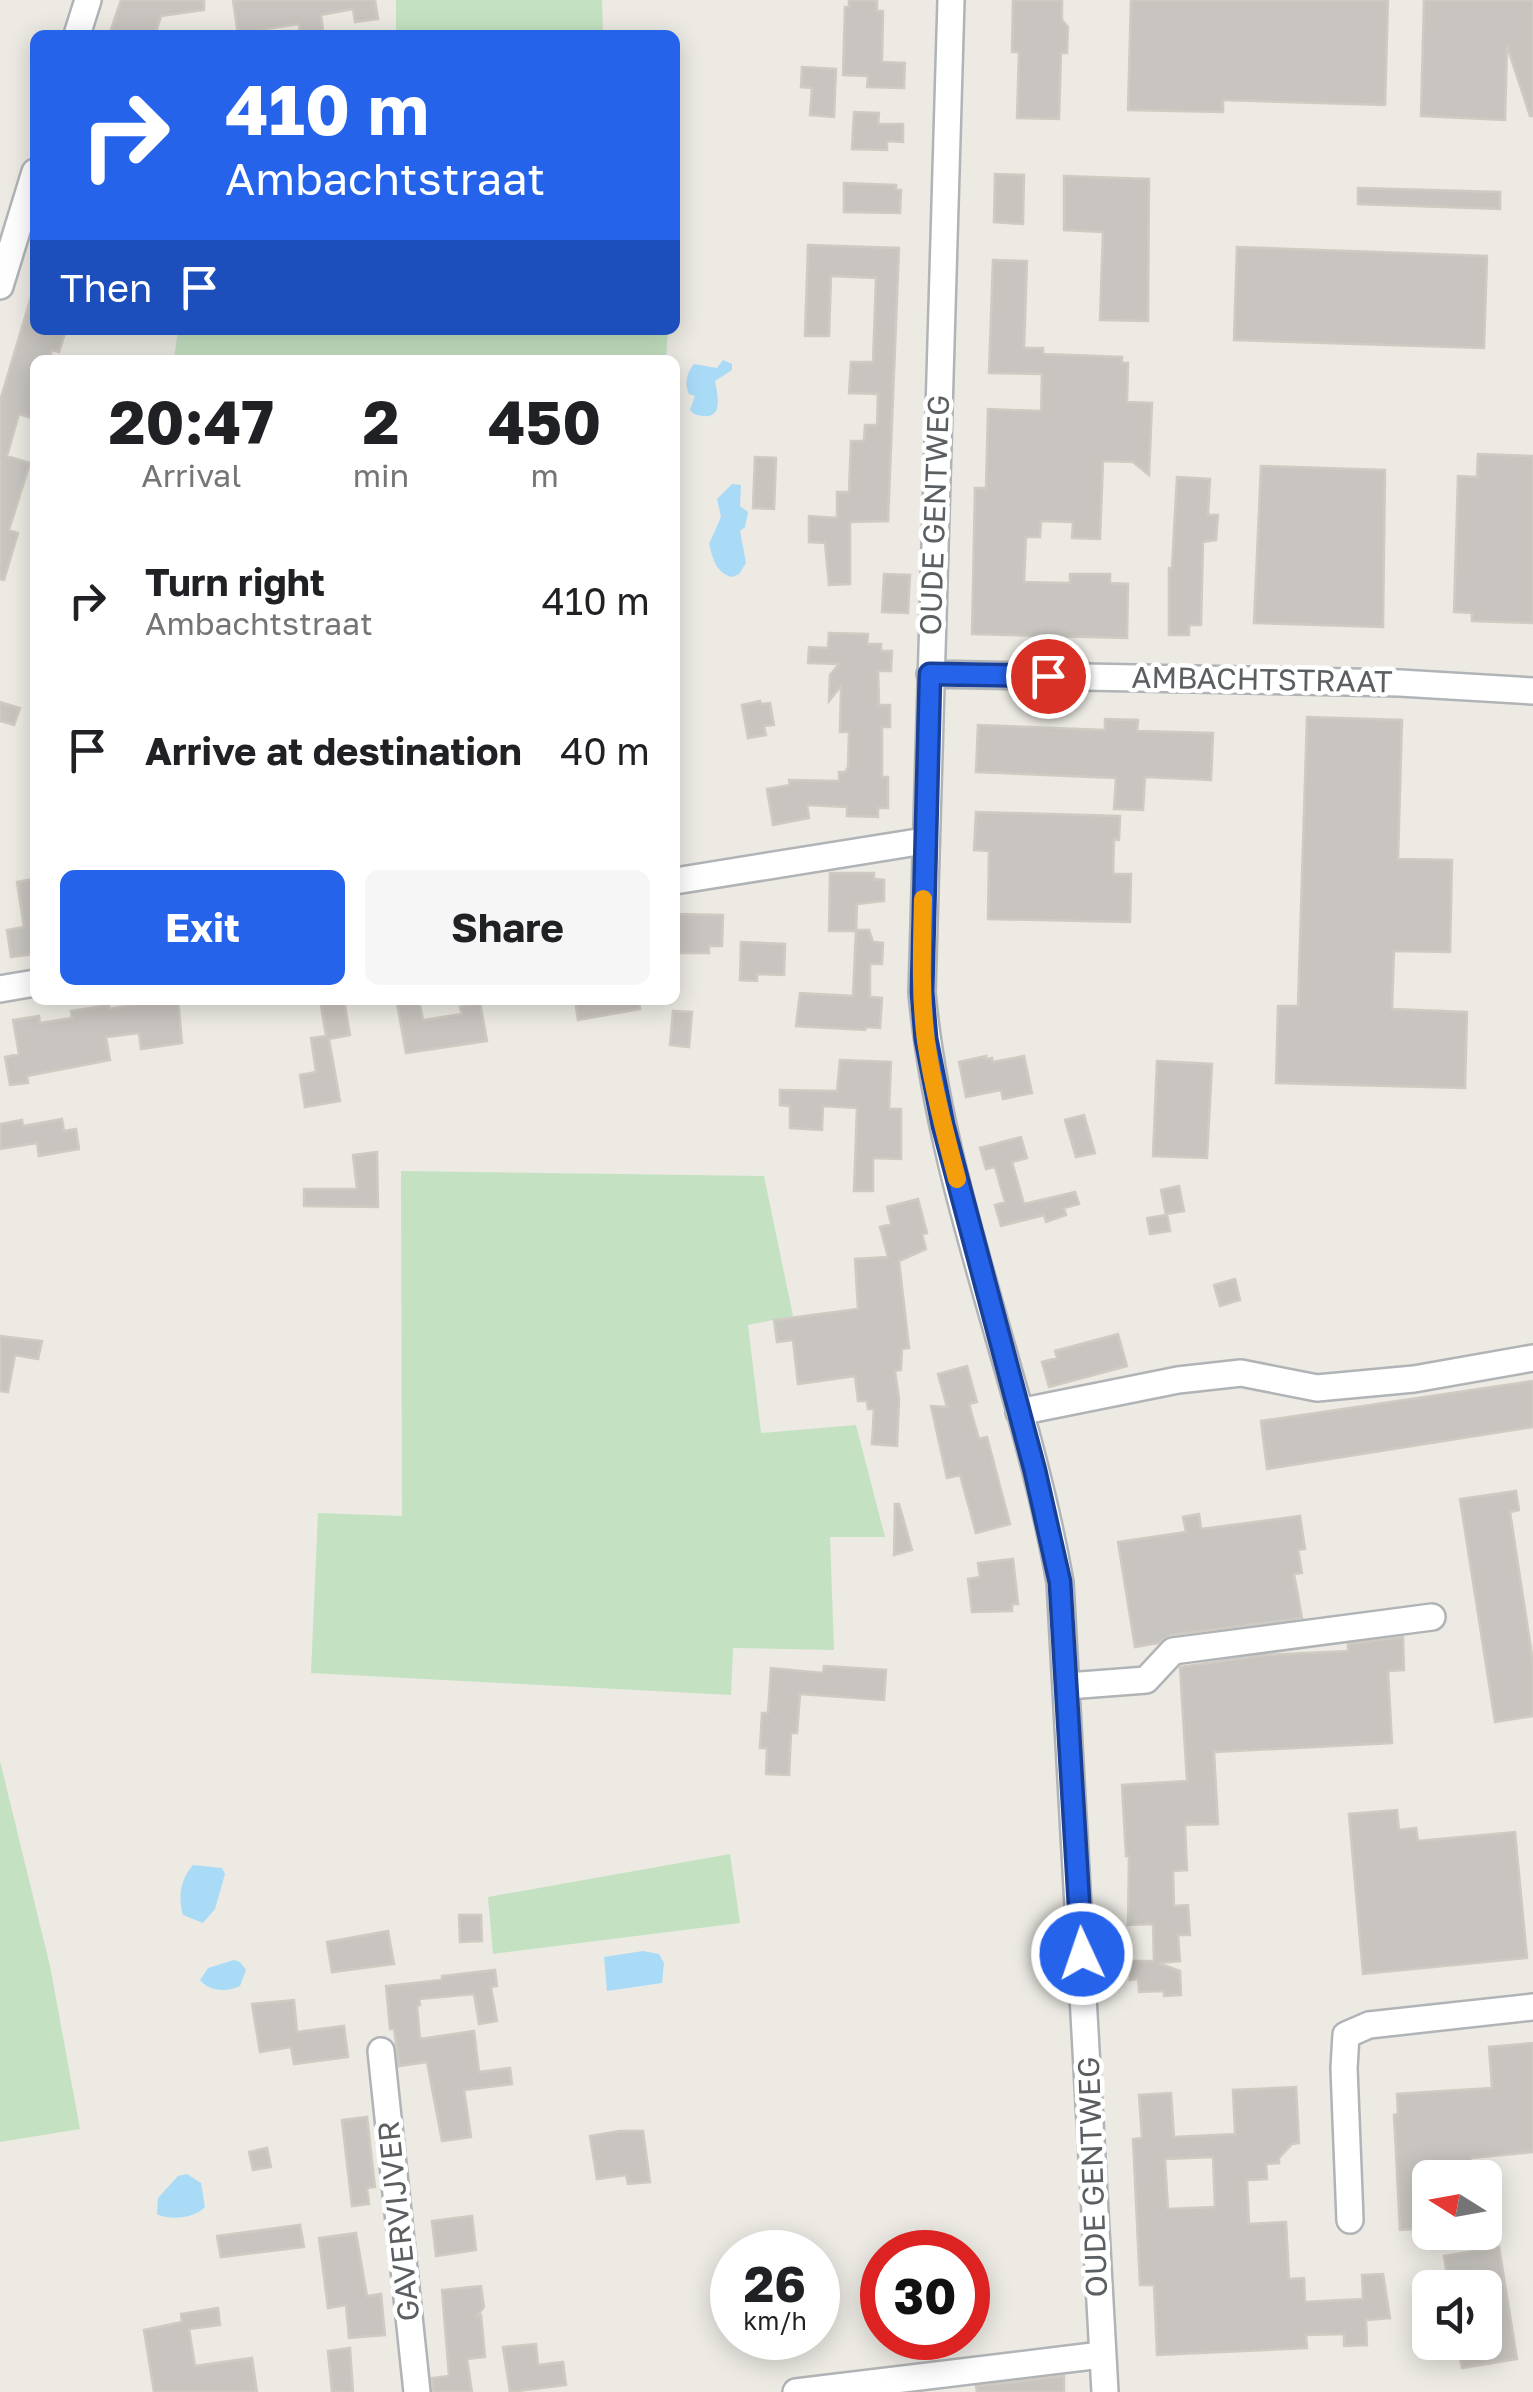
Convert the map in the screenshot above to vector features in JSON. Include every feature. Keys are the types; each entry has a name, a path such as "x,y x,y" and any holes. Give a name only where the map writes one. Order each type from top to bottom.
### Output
{"street":[{"path":"79,30 88,0"},
{"name":"OUDE GENTWEG","path":"951,0 922,992 926,1039 943,1125 1060,1582 1105,2392"},
{"path":"0,286 30,188"},
{"name":"AMBACHTSTRAAT","path":"930,674 1400,683 1533,691"},
{"path":"680,880 924,842"},
{"path":"0,989 30,985"},
{"path":"1019,1412 1178,1380 1240,1373 1317,1388 1414,1379 1533,1358"},
{"path":"1068,1686 1146,1680 1173,1651 1432,1617"},
{"path":"1350,2220 1346,2036 1369,2025 1533,2007"},
{"name":"GAVERVIJVER","path":"381,2051 418,2392"},
{"path":"796,2392 1101,2355"}],"green space":[{"path":"396,0 602,0 603,30 396,30"},
{"path":"177,335 668,335 666,355 175,355"},
{"path":"401,1171 764,1176 793,1316 748,1325 761,1433 856,1425 885,1537 830,1537 834,1650 733,1648 731,1695 311,1673 318,1513 402,1516"},
{"path":"0,1761 50,1966 80,2129 0,2142"},
{"path":"730,1854 740,1923 493,1954 488,1897"}],"water":[{"path":"723,360 732,364 732,370 715,381 715,412 694,414 690,410 695,396 689,394 687,386 690,371 694,364 717,368"},
{"path":"732,484 741,485 740,506 748,512 745,527 740,531 746,563 732,577 719,569 709,544 721,517 717,499"},
{"path":"193,1865 222,1868 225,1874 215,1909 203,1923 183,1915 181,1908 183,1883"},
{"path":"643,1951 659,1954 664,1963 662,1983 607,1991 604,1957"},
{"path":"234,1960 246,1970 240,1986 218,1990 200,1980 208,1968"},
{"path":"187,2174 201,2183 205,2207 182,2217 157,2214 158,2198 178,2176"}],"building":[{"path":"121,0 204,0 204,10 161,16 157,30 111,30"},
{"path":"233,0 375,0 378,19 355,22 353,9 321,15 323,30 300,30 299,24 237,30"},
{"path":"849,0 877,0 877,11 883,11 882,62 905,63 904,88 867,87 868,76 843,75 845,7 849,7"},
{"path":"1013,0 1062,0 1062,20 1068,27 1067,53 1061,53 1059,119 1017,118 1019,52 1012,52"},
{"path":"1131,0 1388,0 1385,105 1223,100 1223,112 1128,110"},
{"path":"1424,0 1533,0 1533,116 1507,46 1505,120 1421,116"},
{"path":"802,67 836,69 834,117 810,115 812,88 801,87"},
{"path":"854,112 879,113 878,124 903,124 903,142 887,141 887,150 852,149"},
{"path":"995,174 1024,175 1023,224 994,222"},
{"path":"1064,176 1149,179 1148,321 1100,320 1103,232 1064,230"},
{"path":"844,183 896,185 896,190 901,190 900,213 844,212"},
{"path":"1358,188 1500,192 1500,209 1358,204"},
{"path":"808,245 899,248 888,521 850,522 850,584 829,585 825,543 809,542 809,516 837,518 837,492 849,492 851,441 864,441 865,425 877,425 878,394 849,393 851,362 873,362 876,278 831,276 829,336 805,336"},
{"path":"1237,247 1487,256 1484,348 1234,340"},
{"path":"993,260 1027,261 1024,348 1043,348 1043,354 1122,357 1122,363 1128,363 1127,402 1152,403 1149,475 1133,462 1103,461 1100,539 1072,538 1073,522 1041,521 1040,537 1026,537 1024,582 1070,583 1070,574 1110,574 1110,583 1128,584 1127,638 972,634 975,488 986,488 988,409 1041,411 1042,374 989,373"},
{"path":"30,300 30,335 64,335 59,352 30,355 30,417 19,414 7,456 30,463 9,530 18,533 4,580 0,579 0,401"},
{"path":"1478,454 1533,456 1533,623 1472,621 1472,613 1454,612 1458,476 1477,477"},
{"path":"755,457 776,458 774,509 753,508"},
{"path":"1261,466 1385,470 1383,627 1254,623"},
{"path":"1177,477 1210,479 1208,515 1218,515 1216,540 1203,542 1201,625 1189,625 1189,635 1169,635 1169,568"},
{"path":"884,574 910,575 908,613 882,612"},
{"path":"829,633 868,634 867,644 881,644 881,651 892,651 891,671 878,671 879,705 890,705 890,727 882,727 882,777 888,777 888,808 878,808 878,817 847,816 847,807 807,805 809,818 773,825 767,789 790,785 789,780 839,781 839,772 848,767 849,732 840,732 841,686 829,701 830,675 839,664 808,663 809,647 828,648"},
{"path":"0,702 20,708 14,725 0,721"},
{"path":"770,703 774,725 764,726 766,735 748,738 742,705"},
{"path":"1307,717 1402,720 1398,859 1452,860 1450,952 1394,951 1392,1009 1467,1012 1465,1088 1276,1083 1278,1006 1298,1006"},
{"path":"1105,719 1138,720 1137,731 1213,733 1211,780 1145,777 1143,810 1114,809 1116,778 976,772 978,725 1105,730"},
{"path":"976,812 1120,816 1119,840 1114,839 1113,874 1131,874 1130,922 988,919 989,851 974,850"},
{"path":"830,873 874,873 874,879 884,880 884,901 857,904 856,931 829,931"},
{"path":"30,880 30,955 11,957 7,930 24,927 17,882"},
{"path":"680,914 723,915 722,946 709,946 709,953 680,953"},
{"path":"856,930 869,930 873,942 883,943 882,964 870,964 870,997 882,998 880,1028 796,1026 800,993 853,996"},
{"path":"741,942 785,944 784,975 757,974 757,981 740,980"},
{"path":"109,1005 109,1009 178,1005 182,1043 141,1049 139,1033 106,1037 110,1060 27,1076 28,1083 10,1085 5,1057 19,1054 13,1020 39,1016 40,1023 72,1018 71,1011"},
{"path":"321,1005 345,1005 350,1035 329,1039 340,1101 305,1107 300,1075 316,1072 311,1038 326,1036"},
{"path":"397,1005 420,1005 423,1020 462,1014 460,1007 480,1005 487,1041 406,1053"},
{"path":"576,1005 640,1005 640,1009 578,1020"},
{"path":"673,1011 692,1012 689,1047 670,1045"},
{"path":"986,1056 993,1062 1024,1056 1032,1093 1003,1099 1001,1090 966,1097 959,1062"},
{"path":"840,1060 891,1062 889,1109 901,1109 901,1159 873,1158 873,1191 854,1191 857,1108 823,1106 822,1130 790,1128 790,1106 780,1105 780,1090 837,1091"},
{"path":"1157,1061 1212,1064 1207,1158 1153,1156"},
{"path":"1084,1115 1095,1153 1076,1157 1065,1120"},
{"path":"62,1119 64,1131 76,1129 79,1149 39,1156 37,1143 0,1149 0,1124 22,1120 23,1126"},
{"path":"1021,1137 1027,1158 1012,1162 1024,1204 1075,1192 1079,1204 1064,1208 1066,1215 1046,1222 1044,1215 1001,1226 995,1205 1005,1202 995,1167 986,1169 980,1148"},
{"path":"377,1152 378,1207 304,1206 304,1189 357,1189 353,1155"},
{"path":"1179,1186 1184,1211 1167,1214 1170,1231 1150,1234 1147,1218 1166,1215 1161,1190"},
{"path":"918,1199 927,1233 922,1234 926,1249 899,1261 909,1348 902,1349 901,1370 895,1371 899,1399 897,1446 872,1444 874,1409 868,1409 867,1401 858,1401 855,1376 798,1384 793,1340 777,1342 774,1320 858,1309 855,1259 888,1257 880,1227 891,1224 887,1207"},
{"path":"1235,1279 1240,1300 1220,1306 1214,1285"},
{"path":"1118,1334 1127,1366 1049,1387 1042,1362 1057,1358 1055,1351"},
{"path":"0,1336 42,1341 38,1359 15,1355 8,1392 0,1391"},
{"path":"967,1366 977,1402 969,1404 979,1439 987,1437 1010,1524 976,1533 960,1475 947,1478 931,1406 947,1407 938,1374"},
{"path":"1533,1381 1533,1427 1267,1469 1261,1421"},
{"path":"1516,1491 1519,1510 1510,1512 1533,1662 1533,1716 1495,1722 1460,1499"},
{"path":"895,1504 899,1504 912,1550 894,1555"},
{"path":"1199,1514 1201,1529 1300,1516 1305,1549 1298,1550 1302,1573 1294,1574 1302,1618 1171,1635 1158,1643 1135,1647 1118,1542 1186,1532 1183,1517"},
{"path":"1013,1559 1018,1604 1012,1604 1012,1611 972,1612 968,1579 980,1577 978,1563"},
{"path":"1403,1637 1404,1670 1388,1671 1392,1743 1214,1752 1218,1824 1185,1825 1187,1870 1173,1871 1174,1906 1188,1905 1190,1935 1178,1935 1180,1961 1158,1963 1180,1971 1181,1995 1139,1992 1138,1979 1130,1980 1129,1961 1154,1961 1153,1924 1128,1925 1129,1856 1122,1785 1187,1781 1180,1667 1265,1655 1348,1651 1348,1644"},
{"path":"824,1666 886,1670 884,1700 800,1694 797,1733 791,1733 789,1775 766,1774 767,1748 760,1748 762,1713 768,1713 771,1668 823,1673"},
{"path":"1397,1810 1399,1830 1416,1828 1418,1841 1515,1832 1527,1958 1363,1974 1349,1814"},
{"path":"459,1915 481,1915 482,1941 460,1942"},
{"path":"388,1931 394,1964 332,1972 327,1942"},
{"path":"495,1970 497,1986 491,1987 497,2021 479,2024 474,1994 419,1999 420,2039 474,2031 479,2072 510,2068 512,2084 464,2090 471,2137 442,2141 427,2062 399,2066 386,1986"},
{"path":"294,2000 297,2032 344,2026 348,2057 294,2064 291,2047 260,2052 252,2004"},
{"path":"1533,2043 1533,2152 1471,2160 1412,2160 1412,2229 1400,2230 1394,2115 1398,2114 1397,2094 1492,2088 1489,2047"},
{"path":"1296,2087 1299,2143 1292,2144 1279,2163 1266,2164 1267,2179 1247,2180 1249,2224 1286,2222 1289,2279 1304,2278 1305,2302 1363,2299 1362,2275 1383,2274 1390,2318 1366,2320 1367,2345 1344,2346 1344,2334 1306,2335 1307,2348 1157,2355 1154,2285 1140,2285 1133,2139 1142,2138 1139,2095 1171,2093 1174,2137 1235,2134 1233,2090","holes":["1213,2157 1215,2207 1168,2209 1165,2159"]},
{"path":"367,2117 375,2187 367,2188 369,2204 352,2206 342,2120"},
{"path":"643,2131 650,2182 628,2184 626,2175 597,2179 590,2136"},
{"path":"267,2148 271,2167 253,2170 249,2152"},
{"path":"472,2216 476,2250 436,2256 432,2221"},
{"path":"300,2225 304,2247 221,2257 217,2236"},
{"path":"356,2233 367,2296 381,2294 385,2335 349,2338 346,2305 328,2308 319,2238"},
{"path":"1499,2250 1517,2359 1462,2368 1460,2360 1502,2360 1502,2270 1446,2270 1444,2256"},
{"path":"481,2286 484,2307 477,2316 481,2315 485,2357 467,2359 472,2392 433,2392 432,2378 449,2376 442,2290"},
{"path":"218,2308 220,2325 189,2329 195,2366 252,2358 257,2392 154,2392 144,2330 182,2322 181,2314"},
{"path":"536,2344 538,2365 563,2362 566,2385 510,2392 503,2347"},
{"path":"350,2348 353,2392 332,2392 328,2351"},
{"path":"1064,2376 1064,2392 977,2392 976,2386"}],"slow traffic":[{"path":"923,899 926,1039 957,1179"}],"route":[{"path":"1048,676 930,674 922,992 934,1088 1035,1471 1060,1582 1082,1954"}]}
